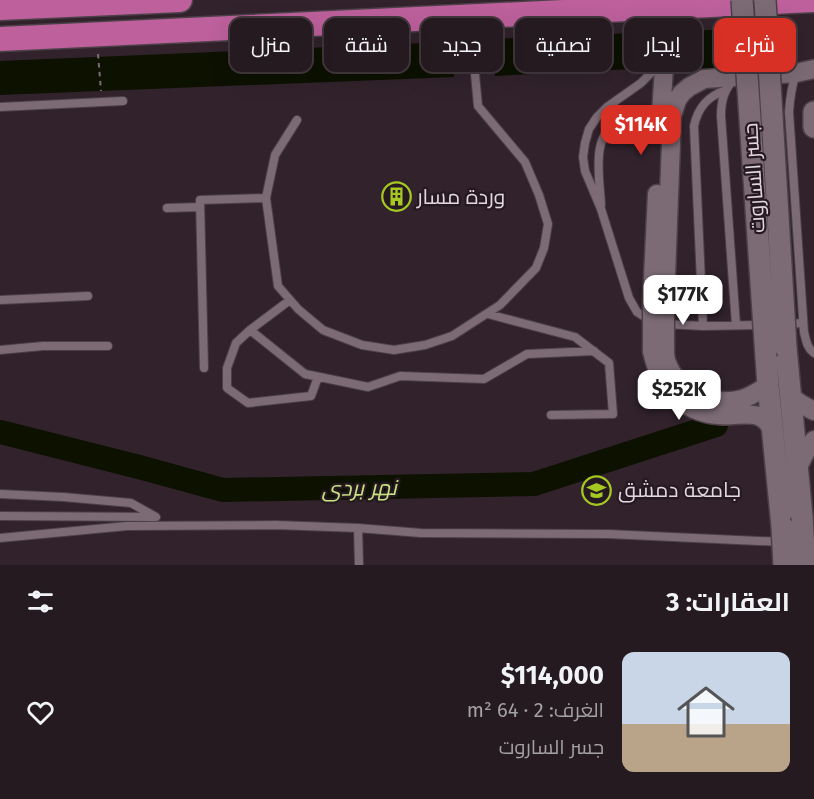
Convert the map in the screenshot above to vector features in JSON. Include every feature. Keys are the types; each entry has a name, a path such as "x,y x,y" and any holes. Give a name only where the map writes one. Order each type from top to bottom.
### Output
{"highway":[{"path":"0,8 180,0"},
{"path":"0,39 814,0"}],"main road":[{"name":"جسر الساروت","path":"742,0 768,385 782,526 798,565"},
{"name":"جسر الساروت","path":"765,0 786,348 802,517 798,565"},
{"path":"814,112 814,127"}],"street":[{"path":"626,9 640,12 649,18"},
{"path":"659,301 672,116 682,93 704,79 731,83 805,71"},
{"path":"663,72 656,367 660,377 675,396 684,403 695,409 719,415 756,415 766,421 773,431"},
{"path":"658,350 684,387 696,395 711,400 741,399 755,394 768,385"},
{"path":"790,396 814,411"},
{"path":"797,469 814,440"}],"lane":[{"path":"297,120 275,155 266,198 278,286 298,309 323,330 362,345 394,350 425,345 452,336 500,305 536,268 544,248 548,224 525,162 478,106 470,16"},
{"path":"805,71 792,86 789,112 806,343 814,353"},
{"path":"652,72 597,117 589,129 583,157 585,171 601,209 629,298 637,312 657,323 703,326 770,324"},
{"path":"703,326 694,126 704,103 731,83"},
{"path":"731,83 721,106 721,116 736,326"},
{"path":"0,107 123,101"},
{"path":"601,209 598,154 601,141 608,130 619,123 632,120 645,124 660,136"},
{"path":"204,368 200,200 266,198"},
{"path":"167,208 200,207"},
{"path":"0,300 88,296"},
{"path":"290,300 236,343 227,368 227,388 248,403 311,396 318,377"},
{"path":"488,314 575,337 609,363 613,414 551,415"},
{"path":"781,324 804,323"},
{"path":"250,330 305,374 368,387 400,376 483,379 527,354 594,351"},
{"path":"0,350 43,346 108,346"},
{"path":"0,494 131,502 156,517 0,516"},
{"path":"0,538 127,526 276,525 421,533 608,534 814,544"},
{"path":"358,528 359,565"}],"path":[{"path":"97,34 101,102"}],"shaded area":[{"path":"702,30 714,30 714,68 702,68"},
{"path":"624,33 624,69 612,70 612,34"},
{"path":"515,38 515,72 573,72 495,76 495,72 503,72 503,39"},
{"path":"421,43 421,72 454,72 454,77 0,95 0,61 230,51 230,72 312,72 312,48 324,47 324,72 409,72 409,44"}],"waterway":[{"name":"نهر بردى","path":"503,56 515,55"},
{"name":"نهر بردى","path":"0,432 223,490 534,484 716,425"}],"place":[{"name":"وردة مسار","path":"396,197"},
{"name":"جامعة دمشق","path":"597,490"}]}
